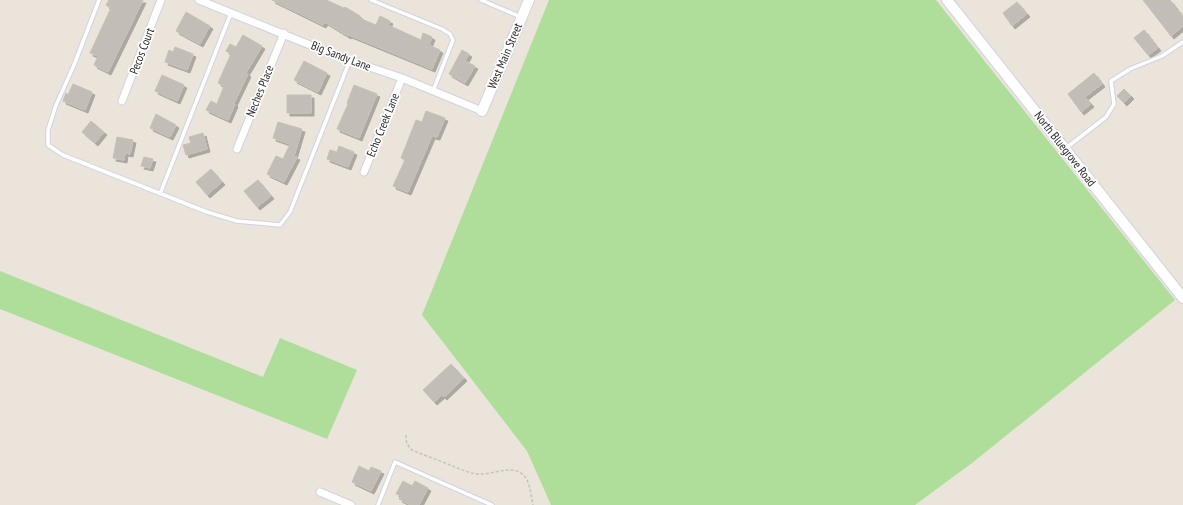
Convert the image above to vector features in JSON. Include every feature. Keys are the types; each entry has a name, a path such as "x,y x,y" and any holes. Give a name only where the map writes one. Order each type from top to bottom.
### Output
{"street":[{"name":"Pecos Court","path":"122,101 161,0"},
{"name":"Big Sandy Lane","path":"199,0 350,60 402,78 482,111"},
{"name":"West Main Street","path":"482,111 529,0"},
{"name":"North Bluegrove Road","path":"947,0 1183,298"},
{"name":"Neches Place","path":"237,149 284,34"},
{"name":"Echo Creek Lane","path":"364,172 402,78"},
{"path":"320,492 351,505"}],"lane":[{"path":"99,0 74,65 56,106 48,130 48,145 63,155 207,212 237,221 280,225 290,212 350,60"},
{"path":"371,0 442,28 450,34 453,40 433,91"},
{"path":"481,0 522,17"},
{"path":"160,194 231,13"},
{"path":"1065,149 1106,117 1114,104 1111,81 1130,69 1162,56 1183,42"},
{"path":"378,505 395,462 492,505"}],"path":[{"path":"406,435 406,442 412,450 473,474 487,474 514,470 520,473 528,482 533,505"}],"green space":[{"path":"549,0 936,0 1175,300 972,463 915,505 551,505 527,451 422,315"},
{"path":"0,271 263,377 280,338 357,370 327,439 0,309"}],"building":[{"path":"109,0 143,0 108,72 94,65 98,56 90,53 111,8 106,5"},
{"path":"272,0 326,0 344,8 345,7 360,16 359,18 376,25 380,16 390,21 388,25 421,40 423,33 432,37 429,45 440,50 432,69 349,35 348,36 325,22 323,25"},
{"path":"1143,0 1170,0 1183,17 1183,26 1171,36"},
{"path":"1017,2 1027,14 1012,26 1003,13"},
{"path":"186,12 210,26 200,44 176,31"},
{"path":"1144,30 1158,48 1148,55 1134,38"},
{"path":"243,35 262,46 246,73 248,74 234,103 235,104 228,120 206,110 211,101 217,104 224,86 218,83 231,54 226,51 230,44 236,47"},
{"path":"175,47 193,54 187,70 165,62 169,50 173,52"},
{"path":"462,50 469,54 465,61 475,66 465,83 449,74"},
{"path":"304,61 327,73 318,92 294,80"},
{"path":"1094,73 1102,84 1085,97 1091,104 1081,112 1068,94"},
{"path":"162,75 184,85 177,101 155,91"},
{"path":"73,84 92,92 85,110 63,101 66,93 68,95"},
{"path":"354,85 377,94 359,138 337,129 348,104 347,103"},
{"path":"1124,89 1131,96 1124,103 1117,96"},
{"path":"287,95 311,95 311,113 287,113"},
{"path":"426,111 445,118 437,137 432,136 408,192 393,186 405,160 401,158 416,120 422,122"},
{"path":"156,114 176,125 170,137 150,128"},
{"path":"91,121 104,132 95,143 82,132"},
{"path":"278,122 302,129 294,156 297,157 284,182 267,174 276,156 283,159 290,144 273,138"},
{"path":"203,133 207,149 186,155 183,145 191,143 189,137"},
{"path":"117,137 133,140 130,154 125,153 124,160 113,158"},
{"path":"339,146 354,152 348,167 327,159 330,150 337,152"},
{"path":"144,157 153,159 150,168 141,166"},
{"path":"211,169 222,182 207,195 196,182"},
{"path":"258,180 271,196 257,207 244,191"},
{"path":"451,364 464,378 444,397 442,395 434,402 423,390"},
{"path":"359,466 369,471 371,467 381,471 371,491 352,482"},
{"path":"403,481 412,486 415,481 428,488 419,505 411,505 399,499 401,496 396,494"}]}
